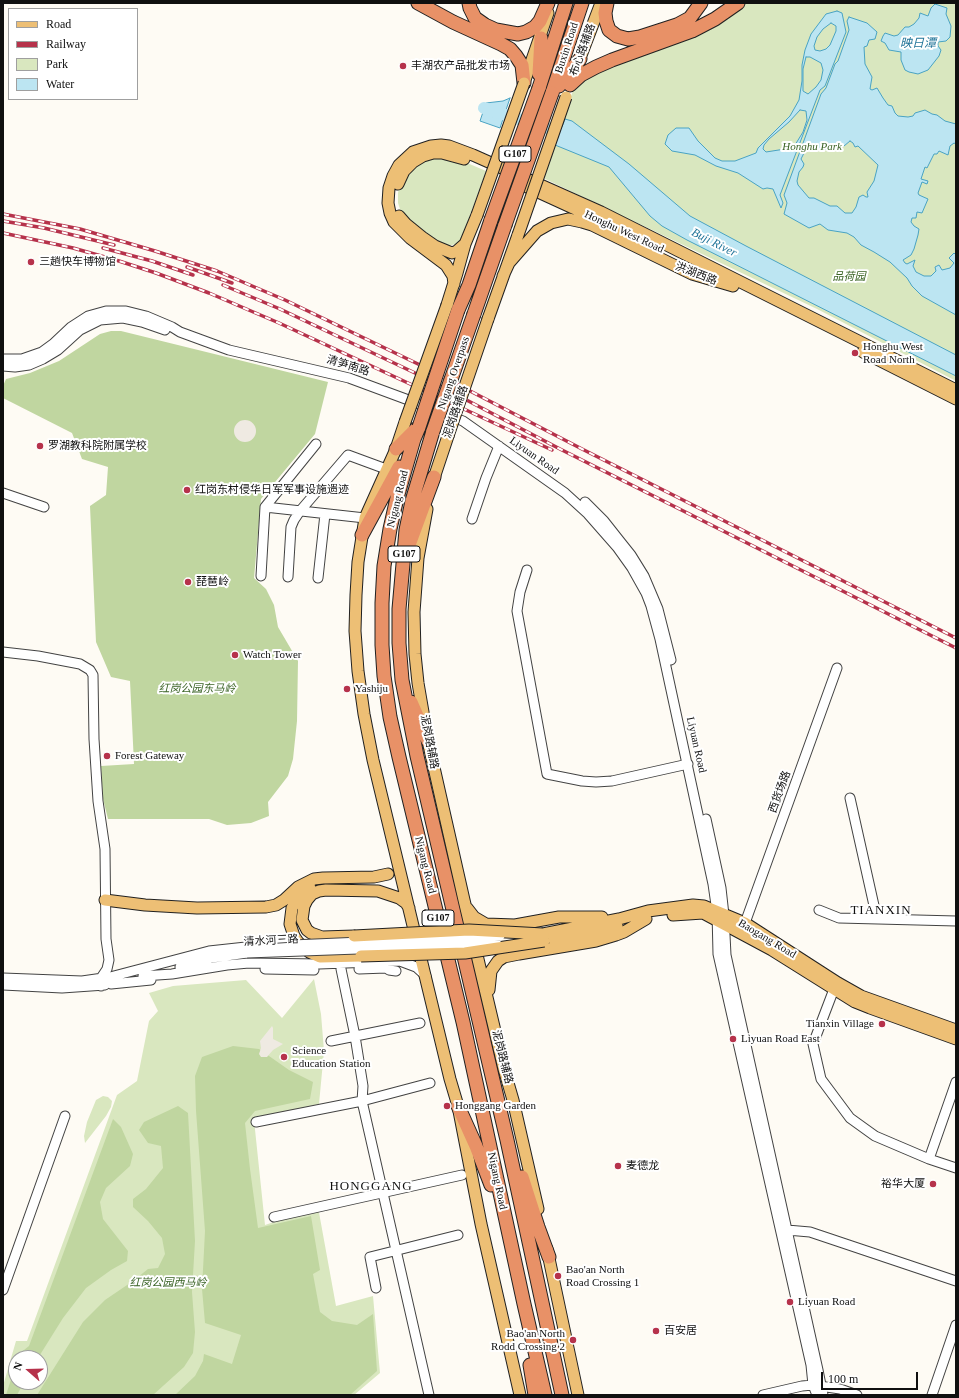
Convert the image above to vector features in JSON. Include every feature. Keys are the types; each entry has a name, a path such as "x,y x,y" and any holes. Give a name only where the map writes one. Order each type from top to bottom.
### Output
{"highway":[{"path":"418,3 453,22 510,49 522,65 524,83"},
{"path":"470,3 470,8 475,18 485,25 496,30 518,34 535,27 540,21 548,3"},
{"name":"Buxin Road","path":"539,88 566,3"},
{"name":"Buxin Road","path":"552,93 582,3"},
{"path":"606,3 605,13 609,30 617,36 628,39 640,37 677,25 690,18 702,3"},
{"path":"568,91 581,75 588,70 692,31 715,19 738,3"},
{"path":"539,88 540,38"},
{"path":"552,93 580,59"},
{"name":"G107","path":"452,308 469,285 539,88"},
{"name":"Nigang Overpass","path":"433,431 552,93"},
{"name":"Nigang Overpass","path":"419,426 452,308"},
{"path":"396,449 419,426"},
{"name":"Nigang Road","path":"419,426 396,498 384,566 382,610 384,676 390,717 463,1022 545,1395"},
{"name":"Nigang Road","path":"433,431 412,501 406,530 399,609 399,643 402,680 418,763 507,1140 562,1395"},
{"path":"362,535 384,498 414,439"},
{"path":"403,564 434,477"},
{"path":"402,680 428,741"},
{"path":"458,1106 476,1146 496,1199 504,1214"},
{"path":"507,1140 526,1187 549,1257"},
{"path":"524,1304 528,1355 535,1395"}],"main road":[{"path":"520,1395 482,1230 458,1106 450,1079 373,760 364,714 358,671 355,631 358,562 366,518 396,449 405,422 461,285 472,230 552,3"},
{"name":"布心路辅路","path":"568,91 601,3"},
{"name":"泥岗路辅路","path":"568,91 434,477 418,558 414,612 414,654 428,741 504,1069 513,1100 549,1257 578,1395"},
{"name":"Honghu West Road","path":"454,284 453,276 446,265 410,238 394,222 388,204 389,188 399,165 413,152 431,146 449,146 602,212 700,270"},
{"name":"Honghu West Road","path":"465,244 457,251 452,253 435,246 400,218 394,202 398,181 404,171 413,162 423,156 433,153 451,155 471,162 619,229 700,270 956,390"},
{"name":"洪湖西路","path":"503,276 509,263 543,226 568,219 582,222 615,237 700,270 956,399"},
{"path":"452,308 454,284 465,244 472,230"},
{"path":"397,858 383,880 372,884 326,884 311,888 299,896 292,908 290,924 294,936 303,948 309,952 326,958 465,953 544,938"},
{"path":"105,900 145,905 197,908 266,907 276,905 298,888 314,879 374,877 388,874"},
{"path":"409,909 406,903 399,898 378,891 326,890 312,894 307,900 302,913 303,924 307,930 317,936 322,937 468,930 544,938"},
{"path":"464,900 470,914 486,924 522,924 559,917 591,918 647,915"},
{"name":"Baogang Road","path":"544,938 619,920 693,905 704,906 834,989 870,1008 956,1039"},
{"path":"488,1001 491,972 498,961 504,957 590,942 616,935 624,932 647,915"},
{"name":"Baogang Road","path":"721,918 745,923 838,983 861,996 956,1030"}],"street":[{"name":"清笋南路","path":"3,359 22,359 42,352 76,323 88,316 106,311 135,313 229,350 349,378 463,421 499,446"},
{"name":"清笋南路","path":"3,366 22,366 39,362 58,350 80,330 93,323 106,319 123,318 180,332"},
{"path":"261,576 265,507 316,444"},
{"path":"472,519 499,446"},
{"name":"Liyuan Road","path":"499,446 578,504 617,547 639,579 651,606 656,622 721,918"},
{"name":"Liyuan Road","path":"499,446 526,461 583,500 604,521 627,550 642,571 651,590 665,632 718,876 721,918 726,955 784,1231 818,1370 817,1395"},
{"path":"288,577 291,527 294,520 348,455 386,469"},
{"path":"3,493 44,507"},
{"path":"265,507 366,518"},
{"path":"318,578 325,514"},
{"path":"526,570 517,611 547,774 582,781 612,781 688,764"},
{"path":"5,653 38,656 80,664 90,670 93,675 94,739 98,801 105,849 106,939 109,960 101,982"},
{"name":"西货场路","path":"745,923 837,668"},
{"path":"850,798 876,919"},
{"path":"819,910 839,918 956,921"},
{"name":"清水河三路","path":"3,985 62,988 101,982 137,970 209,951 544,938"},
{"name":"清水河三路","path":"3,978 101,982 111,984 246,950"},
{"path":"143,976 172,974 227,964 319,964 400,961 416,967 426,977"},
{"path":"111,984 234,970 260,969 297,971 386,968 389,970 396,970"},
{"path":"341,969 355,1036 363,1086 362,1101 429,1395"},
{"path":"834,989 812,1044 821,1079 850,1118 875,1136 929,1159 956,1168"},
{"path":"331,1041 420,1024"},
{"path":"929,1159 956,1082"},
{"path":"256,1122 362,1101 430,1083"},
{"path":"3,1290 66,1116"},
{"path":"274,1217 462,1175"},
{"path":"784,1231 810,1232 956,1281"},
{"path":"376,1288 370,1257 458,1234"},
{"path":"932,1395 956,1325"},
{"path":"764,1395 802,1386 840,1389 857,1395"},
{"name":"Liyuan Road","path":"817,1386 823,1395"}],"green space":[{"name":"Honghu Park","path":"746,3 956,3 956,381 817,309 541,177 577,80 706,27"},
{"path":"453,157 486,171 462,238 457,244 446,246 434,240 411,224 401,212 398,203 398,193 400,183 406,174 425,159"},
{"name":"红岗公园东马岭","path":"111,331 121,331 328,382 315,434 261,499 254,578 266,589 274,605 278,627 298,661 297,721 293,759 288,776 268,802 269,816 251,823 227,825 209,819 108,819 103,799 101,766 134,764 130,681 111,677 96,642 90,506 106,495 108,467 82,459 72,433 3,398 3,386 6,379 30,373 59,361 100,334"},
{"name":"红岗公园西马岭","path":"314,979 321,1014 324,1051 319,1104 254,1120 265,1225 318,1207 336,1306 373,1296 380,1373 354,1395 3,1395 3,1386 8,1369 8,1390 48,1390 48,1350 13,1350 16,1341 27,1341 117,1095 137,1081 149,1021 158,1011 149,993 173,986 246,980 282,1018"},
{"path":"233,1046 259,1049 289,1070 313,1082 310,1099 255,1111 245,1123 250,1169 258,1228 311,1216 320,1270 313,1274 320,1312 332,1321 357,1325 373,1314 377,1371 350,1395 175,1395 195,1376 203,1361 204,1354 232,1364 241,1335 205,1323 202,1289 205,1231 196,1111 195,1076 202,1057"},
{"path":"103,1096 108,1097 112,1101 111,1107 106,1116 85,1143 84,1136 87,1122 96,1100"},
{"path":"178,1106 188,1113 195,1241 192,1292 195,1332 193,1353 184,1367 153,1395 37,1395 40,1390 48,1390 48,1378 83,1322 105,1300 148,1269 158,1268 165,1254 162,1238 148,1221 133,1207 133,1199 146,1189 163,1168 161,1146 148,1143 139,1130 144,1122"},
{"path":"113,1119 121,1127 133,1154 130,1166 106,1188 100,1202 103,1219 128,1251 127,1261 111,1270 86,1288 63,1318 43,1350 24,1350 29,1346"},
{"path":"8,1389 20,1390 17,1395 6,1395"}],"shaded area":[{"path":"245,420 253,423 256,431 253,439 245,442 237,439 234,431 237,423"},
{"path":"272,1026 273,1039 283,1044 273,1050 267,1057 261,1057 259,1054 261,1048 260,1041"}],"water":[{"name":"映日潭","path":"935,4 947,8 946,14 951,26 950,37 946,41 938,42 938,46 941,50 939,56 928,70 918,74 909,72 905,70 901,60 901,52 889,50 885,43 881,41 885,33 894,36 898,35 905,27 909,27 914,24 919,18 920,13 928,16 931,8"},
{"path":"837,11 842,13 846,32 825,86 820,90 780,195 783,203 781,208 773,189 763,189 738,173 716,166 695,155 672,151 665,144 668,135 676,128 689,128 698,141 715,158 722,161 735,161 756,153 758,148 790,116 799,100 805,50 811,34 826,14","holes":["831,23 836,26 836,31 830,45 826,49 820,51 815,50 814,46 817,37 823,29","806,57 810,57 821,63 823,70 821,80 808,94 803,91 803,69","800,110 806,111 807,120 803,132 795,145 785,149 766,152 763,149 764,145"]},
{"path":"849,17 867,23 877,32 875,39 869,40 867,46 864,47 865,64 872,77 870,89 872,90 877,88 888,105 892,106 898,116 913,116 915,113 925,110 937,115 945,121 956,124 956,144 954,143 950,146 948,155 939,151 937,154 934,154 927,168 925,167 921,179 928,181 927,184 922,182 918,193 919,195 928,199 922,213 917,212 916,218 912,218 911,222 919,229 918,235 911,255 903,260 907,264 915,260 913,266 916,272 924,276 931,276 936,271 935,267 939,265 942,270 950,268 954,263 949,258 954,253 956,255 956,315 922,296 912,286 907,278 890,262 861,245 854,237 847,233 828,230 820,224 809,228 784,214 787,203 784,195 821,94 826,88 835,64 838,61 849,30 847,21","holes":["850,141 855,147 858,146 878,165 874,181 867,192 868,197 863,195 859,197 856,207 852,213 845,213 837,206 830,206 814,198 809,198 798,185 797,181 799,172 804,164 801,159 807,150 831,149 840,144 844,146"]},
{"path":"510,98 500,128 480,121 486,103 503,101"},
{"path":"565,119 572,121 629,164 690,216 956,355 956,376 662,226 650,216 609,167 555,145"}],"waterway":[{"name":"Buji River","path":"484,108 565,134"}],"railway":[{"path":"3,214 80,229 155,251 217,271 285,300 418,364 582,449 956,638"},
{"path":"3,221 44,228 114,245"},
{"path":"3,233 73,248 119,261 209,293 279,323 552,450"},
{"path":"103,248 152,261 193,275"},
{"path":"187,267 232,283"},
{"path":"223,285 280,309 415,373 560,449 956,648"}],"place":[{"name":"丰湖农产品批发市场","path":"403,66"},
{"name":"三趟快车博物馆","path":"31,262"},
{"name":"Honghu West Road North","path":"855,353"},
{"name":"罗湖教科院附属学校","path":"40,446"},
{"name":"红岗东村侵华日军军事设施遗迹","path":"187,490"},
{"name":"琵琶岭","path":"188,582"},
{"name":"Watch Tower","path":"235,655"},
{"name":"Yashiju","path":"347,689"},
{"name":"Forest Gateway","path":"107,756"},
{"name":"Tianxin Village","path":"882,1024"},
{"name":"Liyuan Road East","path":"733,1039"},
{"name":"Science Education Station","path":"284,1057"},
{"name":"Honggang Garden","path":"447,1106"},
{"name":"麦德龙","path":"618,1166"},
{"name":"裕华大厦","path":"933,1184"},
{"name":"Bao'an North Road Crossing 1","path":"558,1276"},
{"name":"Liyuan Road","path":"790,1302"},
{"name":"百安居","path":"656,1331"},
{"name":"Bao'an North Rodd Crossing 2","path":"573,1340"}],"district":[{"name":"TIANXIN","path":"881,911"},
{"name":"HONGGANG","path":"371,1187"}],"park label":[{"name":"品荷园","path":"849,277"}]}
